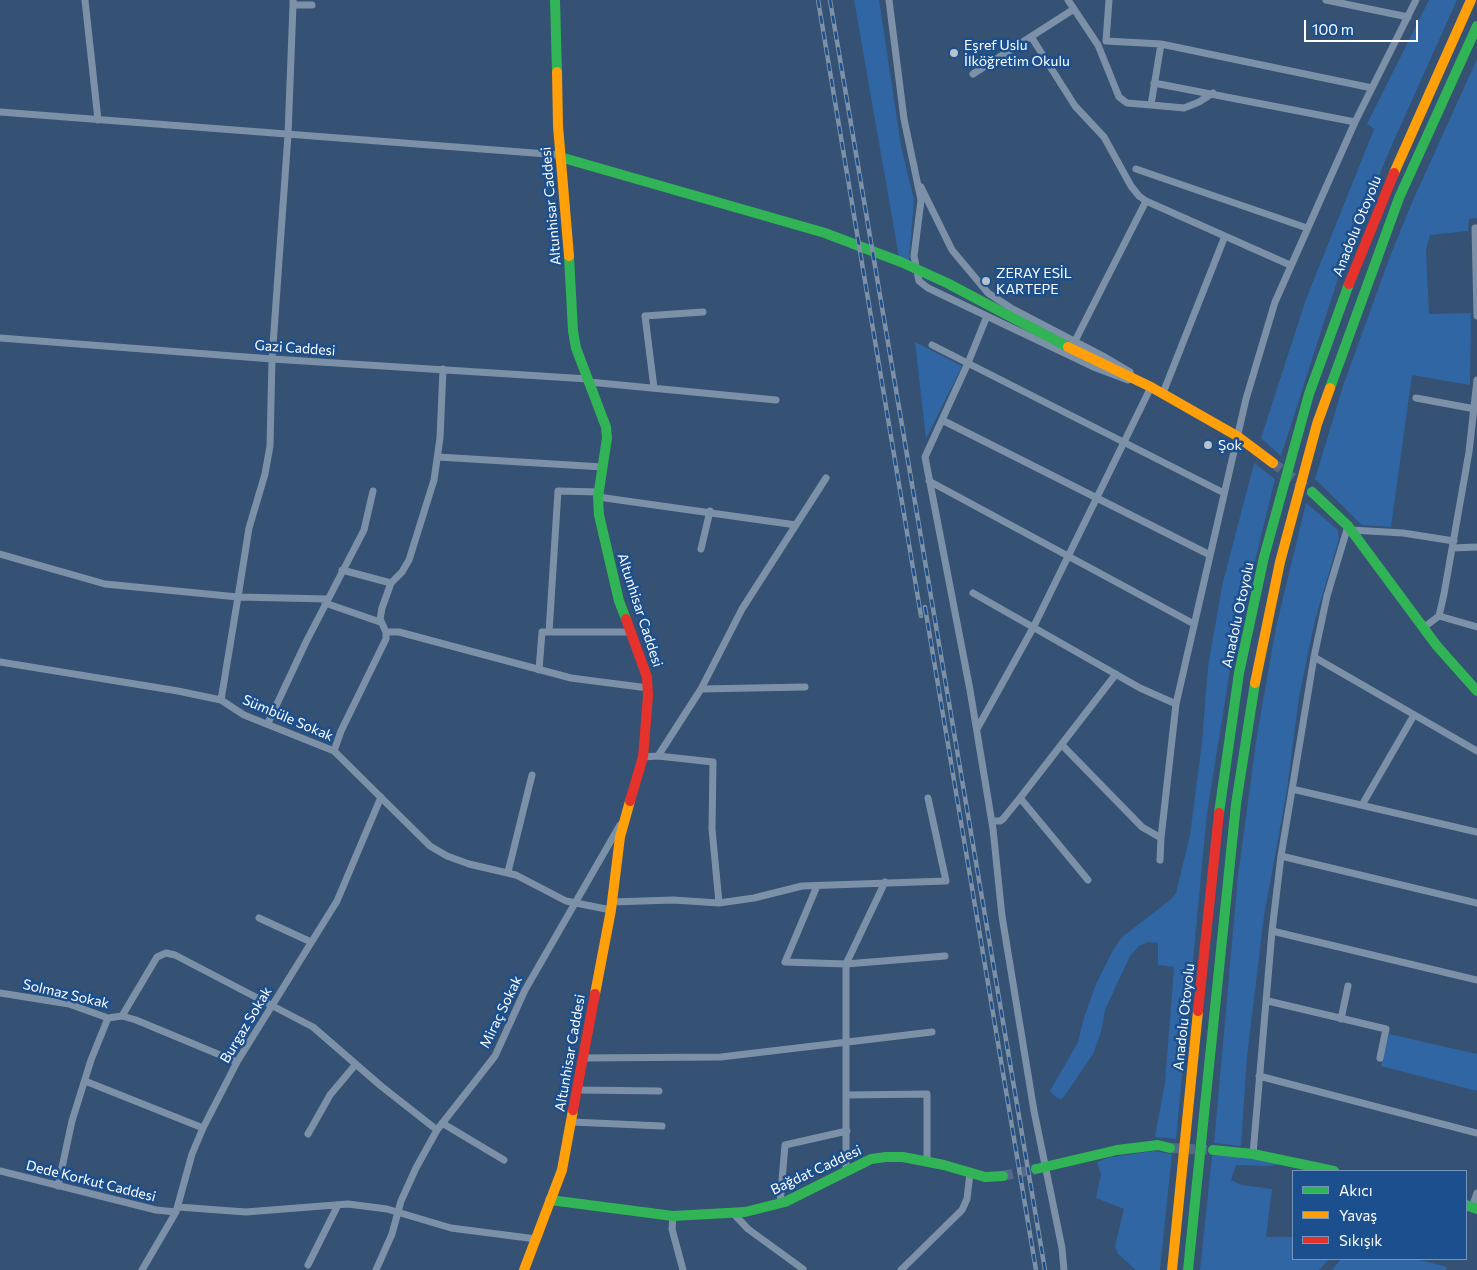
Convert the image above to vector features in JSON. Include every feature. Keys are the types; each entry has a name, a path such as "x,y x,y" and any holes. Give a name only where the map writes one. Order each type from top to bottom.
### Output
{"main road":[{"name":"Altunhisar Caddesi","path":"524,1270 562,1170 612,906 624,818 643,757 648,688 645,668 630,632 607,555 599,515 598,495 607,438 606,427 576,348 573,332 570,264 560,156 555,0"},
{"name":"Anadolu Otoyolu","path":"1172,1270 1221,789 1239,673 1264,557 1299,427 1347,288 1409,135 1472,0"},
{"name":"Anadolu Otoyolu","path":"1188,1270 1229,863 1255,680 1278,571 1317,424 1358,307 1400,198 1477,26"},
{"path":"1358,307 1477,46"},
{"path":"560,156 844,239 947,283 1163,393 1237,436 1273,463"},
{"path":"1312,492 1350,528 1423,628 1477,691"},
{"path":"1041,1167 1135,1148 1158,1145 1170,1148"},
{"path":"1213,1150 1253,1154 1329,1170"},
{"name":"Bağdat Caddesi","path":"550,1200 673,1216 733,1214 780,1204 877,1157 903,1157 990,1177 1003,1176"}],"street":[{"path":"85,0 98,120"},
{"path":"889,0 904,119 917,178 920,209 914,256 919,281 928,288 1103,371 1151,387"},
{"path":"1068,0 1098,45 1119,97 1127,103 1184,108 1199,102 1212,93"},
{"path":"1106,41 1108,0"},
{"path":"1326,0 1408,17"},
{"path":"1160,860 1176,704 1237,436 1275,302 1355,122 1416,0"},
{"path":"221,700 249,528 265,474 270,446 272,359 288,135 293,3 312,5"},
{"path":"973,74 1032,38 1074,9"},
{"path":"1032,38 1075,106 1104,136 1131,186 1139,196 1290,266"},
{"path":"1098,45 1106,41 1161,44 1372,88"},
{"path":"1151,105 1161,44"},
{"path":"1154,83 1355,122"},
{"path":"0,112 560,156"},
{"path":"1136,169 1307,228"},
{"path":"917,178 952,250 981,286 1002,303 1117,364 1151,387"},
{"path":"1075,342 1146,200"},
{"path":"1477,228 1475,228 1477,316"},
{"path":"1163,393 1225,236"},
{"path":"654,388 645,316 703,312"},
{"path":"987,316 968,363 925,457 977,729 992,821 1002,916 1034,1111 1041,1167 1062,1248 1064,1270"},
{"name":"Gazi Caddesi","path":"0,338 272,359 443,369 589,381 776,400"},
{"path":"932,345 1224,493"},
{"path":"380,622 382,608 391,583 402,572 412,553 434,480 438,457 443,369"},
{"path":"1423,628 1439,616 1473,452 1477,380"},
{"path":"977,729 1032,628 1151,387"},
{"path":"1416,398 1476,412"},
{"path":"942,420 1210,556"},
{"path":"438,457 602,468"},
{"path":"658,756 701,689 742,609 826,478"},
{"path":"929,481 1194,624"},
{"path":"268,723 342,570 364,530 372,491"},
{"path":"549,632 558,491 598,495 796,525"},
{"path":"701,549 710,511"},
{"path":"1253,1154 1259,1076 1268,1001 1272,931 1281,856 1314,657 1327,596 1350,528 1403,533 1453,544 1477,547"},
{"path":"0,554 105,584 238,597 327,601 380,622 386,632 386,639 341,731 334,751"},
{"path":"342,570 391,583"},
{"path":"973,593 1116,674 1176,704"},
{"path":"1439,616 1477,627"},
{"path":"386,632 399,632 539,670 596,683 648,688"},
{"path":"539,670 542,632 630,632"},
{"path":"1314,657 1477,751"},
{"name":"Sümbüle Sokak","path":"0,662 168,689 221,700 235,711 334,751 436,850 469,864 508,872 574,904 612,906 673,900 719,903 754,898 790,888 885,882 946,881 928,798"},
{"path":"992,821 1003,819 1116,674"},
{"path":"701,689 805,687"},
{"path":"1362,805 1414,714"},
{"path":"1062,745 1142,827 1161,838"},
{"path":"643,757 658,756 713,762 712,829 719,903"},
{"path":"508,872 532,775"},
{"path":"1292,788 1477,832"},
{"name":"Burgaz Sokak","path":"142,1270 177,1210 192,1154 236,1062 337,901 381,797"},
{"path":"1020,798 1088,880"},
{"name":"Miraç Sokak","path":"376,1270 392,1234 408,1184 437,1130 495,1056 525,990 624,818"},
{"path":"1281,856 1477,903"},
{"path":"846,1172 846,964 885,882"},
{"path":"817,886 785,962 846,964 945,956"},
{"path":"259,918 311,942"},
{"path":"1272,931 1477,980"},
{"path":"122,1016 157,957 162,954 172,954 313,1027 437,1130"},
{"path":"1341,1019 1348,986"},
{"name":"Solmaz Sokak","path":"0,992 69,1004 108,1018 122,1016 236,1062"},
{"path":"1268,1001 1386,1029 1380,1058"},
{"path":"58,1186 72,1121 108,1018"},
{"path":"584,1058 721,1057 932,1032"},
{"path":"308,1134 330,1096 356,1064"},
{"path":"1259,1076 1477,1133"},
{"path":"85,1081 203,1128"},
{"path":"578,1090 659,1091"},
{"path":"847,1095 927,1094 927,1162"},
{"path":"572,1122 662,1126"},
{"path":"442,1124 504,1160"},
{"path":"780,1204 785,1145 847,1131"},
{"name":"Dede Korkut Caddesi","path":"0,1171 156,1210 246,1212 338,1205 387,1209 452,1228 536,1239"},
{"path":"901,1270 962,1210 967,1199 970,1173"},
{"path":"1473,1207 1477,1192"},
{"path":"308,1265 338,1205"},
{"path":"733,1214 748,1229 802,1269"},
{"path":"673,1216 672,1229 683,1270"}],"shaded area":[{"path":"854,0 879,0 901,146 914,200 909,261 899,257"},
{"path":"1429,0 1457,0 1391,147 1342,266 1281,456 1261,438 1306,299 1374,129 1367,124"},
{"path":"1477,59 1477,218 1469,219 1468,231 1430,235 1426,250 1429,314 1471,313 1470,385 1412,375 1391,527 1362,525 1315,479 1343,386 1389,259 1410,207"},
{"path":"915,342 962,366 926,439"},
{"path":"1254,463 1275,479 1233,651 1207,813 1176,1139 1155,1137 1165,1082 1174,967 1158,965 1158,943 1148,942 1139,946 1130,956 1105,1010 1101,1032 1093,1054 1062,1099 1057,1098 1050,1091 1078,1042 1096,984 1112,952 1121,938 1170,900 1176,893 1190,835 1202,742 1208,667 1222,586"},
{"path":"1306,503 1338,530 1339,539 1315,620 1299,697 1287,790 1264,916 1247,1057 1241,1146 1214,1143 1238,876 1257,735 1276,627"},
{"path":"1389,1034 1477,1054 1477,1091 1381,1066"},
{"path":"1154,1151 1172,1154 1160,1270 1136,1270 1118,1254 1115,1246 1124,1209 1096,1198 1101,1174 1097,1162 1111,1157"},
{"path":"1235,1155 1280,1164 1269,1166 1236,1165 1231,1180 1242,1185 1272,1189 1266,1237 1292,1237 1292,1260 1328,1260 1319,1270 1200,1270 1212,1156"},
{"path":"1340,1260 1420,1260 1447,1267 1446,1270 1332,1270"}],"tunnel":[{"path":"1273,463 1312,492"},
{"path":"1170,1148 1207,1150"},
{"path":"1003,1176 1036,1169"}],"railway":[{"path":"818,0 921,616"},
{"path":"830,0 1045,1270"},
{"path":"925,607 1036,1270"}],"traffic: fast":[{"path":"555,0 557,72"},
{"path":"1330,388 1399,198 1477,26"},
{"path":"560,157 825,233 901,262 947,283 1068,347"},
{"path":"569,256 573,331 576,348 606,427 607,438 598,497 599,515 619,601 626,619"},
{"path":"1219,813 1239,673 1264,557 1309,394 1349,284"},
{"path":"1312,492 1348,526 1437,646 1477,691"},
{"path":"1188,1270 1236,804 1255,683"},
{"path":"1036,1169 1117,1150 1158,1145 1170,1148"},
{"path":"1213,1150 1253,1154 1329,1170"},
{"path":"550,1200 673,1216 745,1212 785,1202 871,1159 886,1157 903,1157 944,1165 985,1177 1003,1176"},
{"path":"1467,1205 1477,1209"}],"traffic: slow":[{"path":"1394,173 1471,0"},
{"path":"557,72 558,126 569,256"},
{"path":"1068,347 1151,387 1237,436 1273,463"},
{"path":"1255,683 1280,562 1317,424 1330,388"},
{"path":"595,994 611,910 620,837 630,801"},
{"path":"1172,1270 1198,1011"},
{"path":"524,1270 562,1170 573,1110"}],"traffic: jam":[{"path":"1349,284 1394,173"},
{"path":"626,619 647,677 648,696 643,757 630,801"},
{"path":"1198,1011 1219,813"},
{"path":"573,1110 595,994"}],"place":[{"name":"Eşref Uslu İlköğretim Okulu","path":"954,53"},
{"name":"ZERAY ESİL KARTEPE","path":"986,281"},
{"name":"Şok","path":"1208,445"}]}
